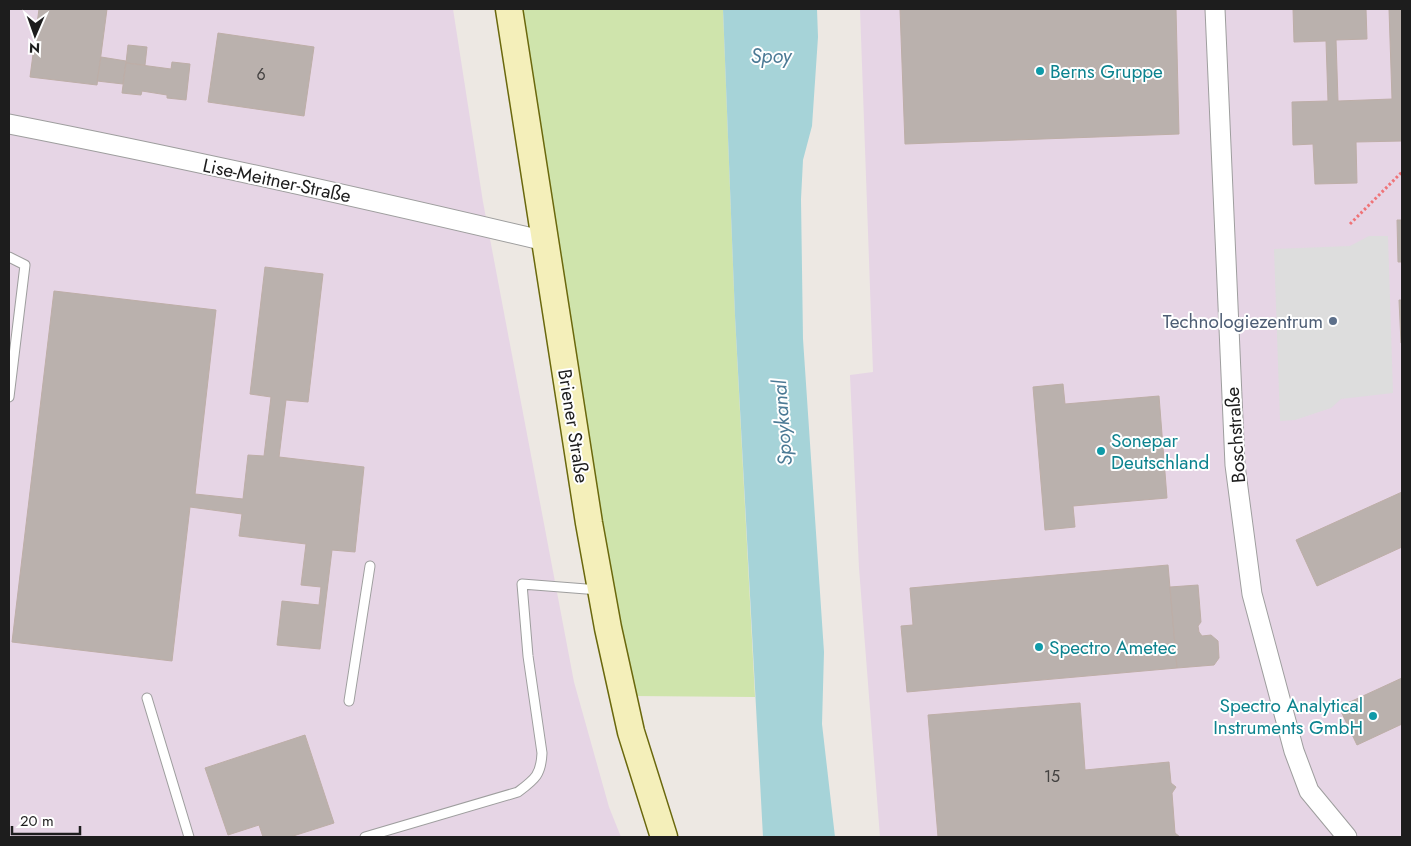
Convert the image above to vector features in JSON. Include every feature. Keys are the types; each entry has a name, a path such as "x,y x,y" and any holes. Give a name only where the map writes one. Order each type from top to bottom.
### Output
{"street":[{"name":"Briener Straße","path":"509,9 589,523 630,732 664,837"},
{"name":"Boschstraße","path":"1215,9 1235,465 1252,594 1291,742 1309,791 1347,837"},
{"name":"Lise-Meitner-Straße","path":"9,124 108,143 545,240"}],"lane":[{"path":"9,257 25,265 9,397"},
{"path":"349,700 370,566"},
{"path":"365,837 518,792 536,778 541,765 542,753 528,656 522,584 602,590"},
{"path":"148,698 189,837"}],"path":[{"path":"1350,224 1402,172"}],"shaded area":[{"path":"9,9 453,9 483,202 574,682 609,807 621,837 9,837"},
{"path":"860,9 1402,9 1402,837 880,837 859,568 850,375 873,372"},
{"name":"Technologiezentrum","path":"1369,236 1388,236 1393,393 1341,399 1331,408 1295,420 1280,421 1274,249 1350,246"}],"green space":[{"path":"520,9 723,9 735,316 755,697 633,696 606,567 568,297"}],"water":[{"name":"Spoy","path":"723,9 817,9 818,37 812,126 803,160 801,199 803,339 824,652 822,724 835,837 763,837 735,316"}],"building":[{"path":"39,9 107,9 97,85 30,77"},
{"name":"Berns Gruppe","path":"900,9 1176,9 1179,134 905,144"},
{"path":"1293,9 1366,9 1367,39 1336,40 1338,101 1392,99 1389,9 1402,9 1402,141 1356,142 1357,183 1315,184 1313,144 1293,145 1292,102 1328,101 1326,41 1294,42"},
{"path":"218,33 314,47 304,116 208,102"},
{"path":"128,45 147,47 145,65 126,63"},
{"path":"101,57 126,61 123,84 97,81"},
{"path":"172,62 190,64 186,100 167,98 167,95 142,91 141,95 122,93 126,63 171,69"},
{"path":"1397,220 1402,220 1402,262 1398,262"},
{"path":"265,267 323,274 308,402 286,400 279,457 364,467 355,552 332,550 320,649 277,645 282,601 319,605 321,587 301,585 306,544 239,536 242,514 190,507 172,661 12,642 54,291 216,310 195,494 243,499 248,455 264,456 271,397 250,394"},
{"path":"1399,300 1402,300 1402,343 1401,343"},
{"name":"Sonepar Deutschland","path":"1063,384 1065,404 1159,396 1167,498 1073,506 1075,527 1045,530 1033,387"},
{"path":"1402,492 1402,547 1317,586 1296,540"},
{"name":"Spectro Ametec","path":"1168,565 1177,668 907,692 901,626 913,625 910,588"},
{"path":"1198,585 1201,622 1198,626 1199,632 1202,636 1211,635 1218,641 1219,658 1214,665 1177,668 1170,587"},
{"name":"Spectro Analytical Instruments GmbH","path":"1402,678 1402,724 1357,745 1339,707"},
{"path":"1080,703 1085,770 1169,762 1171,783 1176,787 1172,793 1175,833 1180,837 938,837 928,715"},
{"path":"305,735 334,823 290,837 263,837 259,825 228,835 205,768"}],"place":[{"name":"Berns Gruppe","path":"1040,71"},
{"name":"Technologiezentrum","path":"1333,321"},
{"name":"Sonepar Deutschland","path":"1101,451"},
{"name":"Spectro Ametec","path":"1039,647"},
{"name":"Spectro Analytical Instruments GmbH","path":"1373,716"}],"water label":[{"name":"Spoykanal","path":"782,423"}]}
